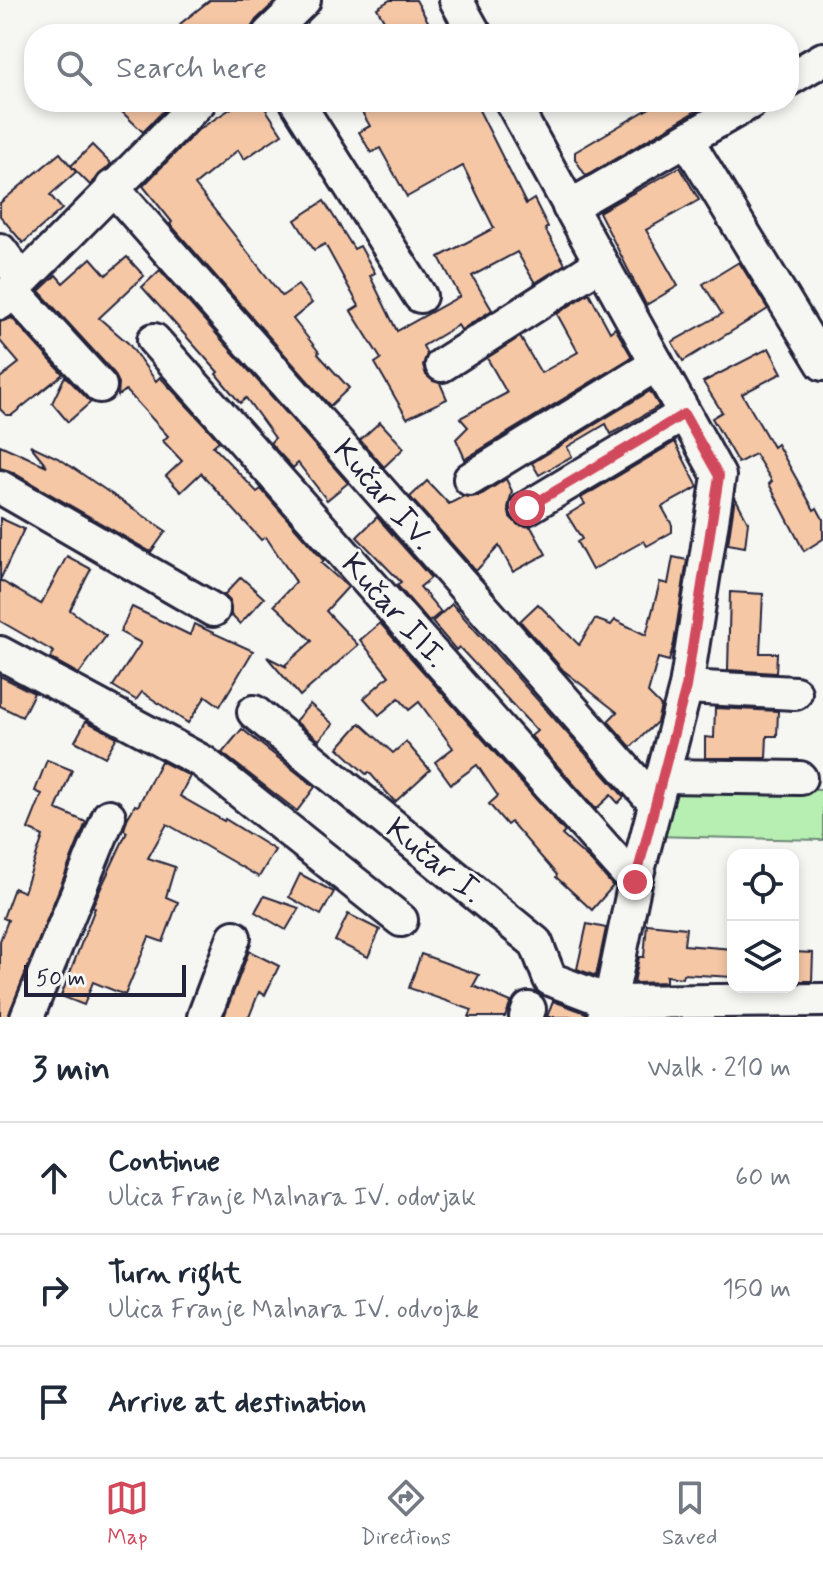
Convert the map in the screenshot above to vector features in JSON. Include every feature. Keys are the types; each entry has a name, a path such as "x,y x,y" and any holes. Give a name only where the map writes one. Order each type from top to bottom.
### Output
{"street":[{"path":"279,24 304,0"},
{"path":"458,1 470,24"},
{"path":"799,73 823,59"},
{"path":"11,290 189,112"},
{"path":"303,112 420,296"},
{"path":"517,112 719,476 686,687 635,882 607,1010 823,1000"},
{"path":"569,207 734,112"},
{"path":"687,140 823,364"},
{"name":"Kučar IV.","path":"112,187 658,789"},
{"path":"0,250 11,290 100,386"},
{"path":"442,365 601,263"},
{"name":"Kučar III.","path":"154,340 635,882"},
{"path":"470,479 657,364"},
{"path":"527,508 684,414"},
{"path":"0,487 213,610"},
{"path":"0,653 203,762 401,920"},
{"path":"686,687 795,693"},
{"name":"Kučar I.","path":"254,712 536,943 550,979 607,1010"},
{"path":"658,789 800,778"},
{"path":"27,1017 109,816"},
{"path":"204,1017 234,937"}],"green space":[{"path":"664,787 823,790 823,840 650,836"}],"building":[{"path":"210,0 277,0 253,24 180,24"},
{"path":"390,0 416,0 429,24 386,24 377,8"},
{"path":"122,112 162,112 143,132"},
{"path":"226,112 268,112 282,134 244,159 238,150 195,185 282,296 298,285 312,303 293,319 318,354 349,388 330,406 170,224 172,222 143,186 198,130"},
{"path":"362,112 480,112 526,204 534,199 548,227 545,229 565,264 535,283 517,252 472,276 492,310 461,330 458,325 423,346 427,354 423,365 426,375 440,383 447,399 407,418 375,363 381,359 351,311 359,306 325,244 314,250 295,220 324,201 354,249 360,246 375,273 370,276 397,331 460,296 439,257 494,228 463,166 407,197 380,148 371,153 359,132 370,126"},
{"path":"643,112 694,112 586,176 575,159 575,152"},
{"path":"92,145 111,164 90,185 71,166"},
{"path":"60,153 76,172 50,195 62,209 23,243 0,216 0,203"},
{"path":"680,167 699,200 646,230 678,286 646,305 599,212"},
{"path":"127,257 144,276 99,318 128,343 156,381 160,377 203,423 219,441 213,446 257,492 261,489 324,561 321,563 348,587 326,611 358,645 300,696 267,657 287,667 285,665 312,641 274,605 296,582 266,537 261,540 201,473 181,492 166,476 182,461 163,441 168,436 126,390 118,396 119,383 114,373 39,291 56,275 63,283 91,258 106,275"},
{"path":"739,262 768,309 683,361 672,342 722,314 703,284"},
{"path":"160,270 348,483 327,500 298,463 293,468 270,443 275,438 246,398 240,403 216,374 218,372 142,287"},
{"path":"589,293 610,332 615,328 632,357 465,459 456,439 468,427 460,418 507,393 487,358 520,337 541,373 578,352 557,314"},
{"path":"12,318 63,374 12,415 6,415 0,409 0,378 19,363 0,341 0,322"},
{"path":"769,348 782,373 742,394 773,447 777,444 814,510 817,508 823,519 823,539 804,551 769,484 772,481 755,454 738,463 712,418 722,412 703,382"},
{"path":"65,376 91,402 68,422 52,403"},
{"path":"650,391 659,406 611,434 606,424 567,447 572,456 539,475 532,463"},
{"path":"380,422 404,448 384,467 360,440"},
{"path":"675,442 698,487 662,507 672,525 672,532 647,546 644,541 592,570 577,542 582,539 567,515 585,504 581,498"},
{"path":"0,445 47,466 30,445 60,459 166,531 151,552 0,468"},
{"path":"506,479 512,491 508,508 510,517 518,525 531,527 546,554 513,572 499,546 476,571 410,497 427,481 449,504 464,496 479,496"},
{"path":"735,497 748,522 745,547 728,544"},
{"path":"377,517 431,578 420,587 441,612 429,622 397,585 401,582 357,537"},
{"path":"0,518 24,529 0,580"},
{"path":"67,556 91,569 70,610 106,636 79,674 50,658 54,652 0,621 0,580 41,604"},
{"path":"673,557 687,560 669,661 658,658 648,693 661,706 657,722 631,747 608,721 617,712 563,670 520,621 538,604 579,645 595,619 611,625 615,620 646,635 660,582 668,584"},
{"path":"241,577 264,598 240,624 231,615 230,601 224,595"},
{"path":"730,592 763,594 760,653 777,653 776,673 728,670"},
{"path":"452,604 624,797 618,803 611,795 596,809 531,736 537,731 432,622"},
{"path":"132,607 190,635 194,624 253,651 220,706 206,696 188,723 142,692 136,700 113,686 141,643 120,632"},
{"path":"380,623 565,832 562,835 613,886 592,910 556,877 511,822 507,825 489,804 498,796 477,765 451,784 435,762 453,748 419,702 409,710 399,698 379,715 364,698 389,676 360,640"},
{"path":"0,676 34,693 22,717 0,706"},
{"path":"310,704 333,724 319,740 295,721"},
{"path":"715,708 778,711 777,736 767,736 766,758 705,758 705,737 714,738"},
{"path":"86,721 117,737 105,757 75,741"},
{"path":"360,723 393,753 406,742 430,770 395,802 369,772 366,774 338,748"},
{"path":"242,729 315,787 297,811 222,753"},
{"path":"47,760 72,770 56,809 86,822 8,1017 0,1017 0,941 8,920 3,918 14,888 24,892 43,836 28,829 42,794 35,791"},
{"path":"161,761 190,776 180,796 275,850 259,877 167,824 148,858 175,867 166,897 178,902 163,942 149,937 125,995 93,982 84,1005 61,996 95,908 92,907 127,832 124,830 127,819 135,805 138,806"},
{"path":"300,874 334,892 321,915 289,897"},
{"path":"264,896 299,908 286,930 255,912"},
{"path":"348,914 380,930 368,957 335,941"},
{"path":"587,924 606,928 596,976 577,969"},
{"path":"647,924 686,928 684,945 727,949 727,977 683,974 682,978 666,976 666,982 634,983 639,957 644,957"},
{"path":"249,951 279,966 265,995 259,992 249,1017 224,1017"},
{"path":"799,952 813,953 812,981 799,981"},
{"path":"421,954 479,975 473,986 511,1002 505,1017 469,1017 472,1010 409,988"},
{"path":"553,1001 586,1013 585,1017 547,1017"}],"route":[{"path":"527,508 684,414 719,476 686,687 635,882"}]}
